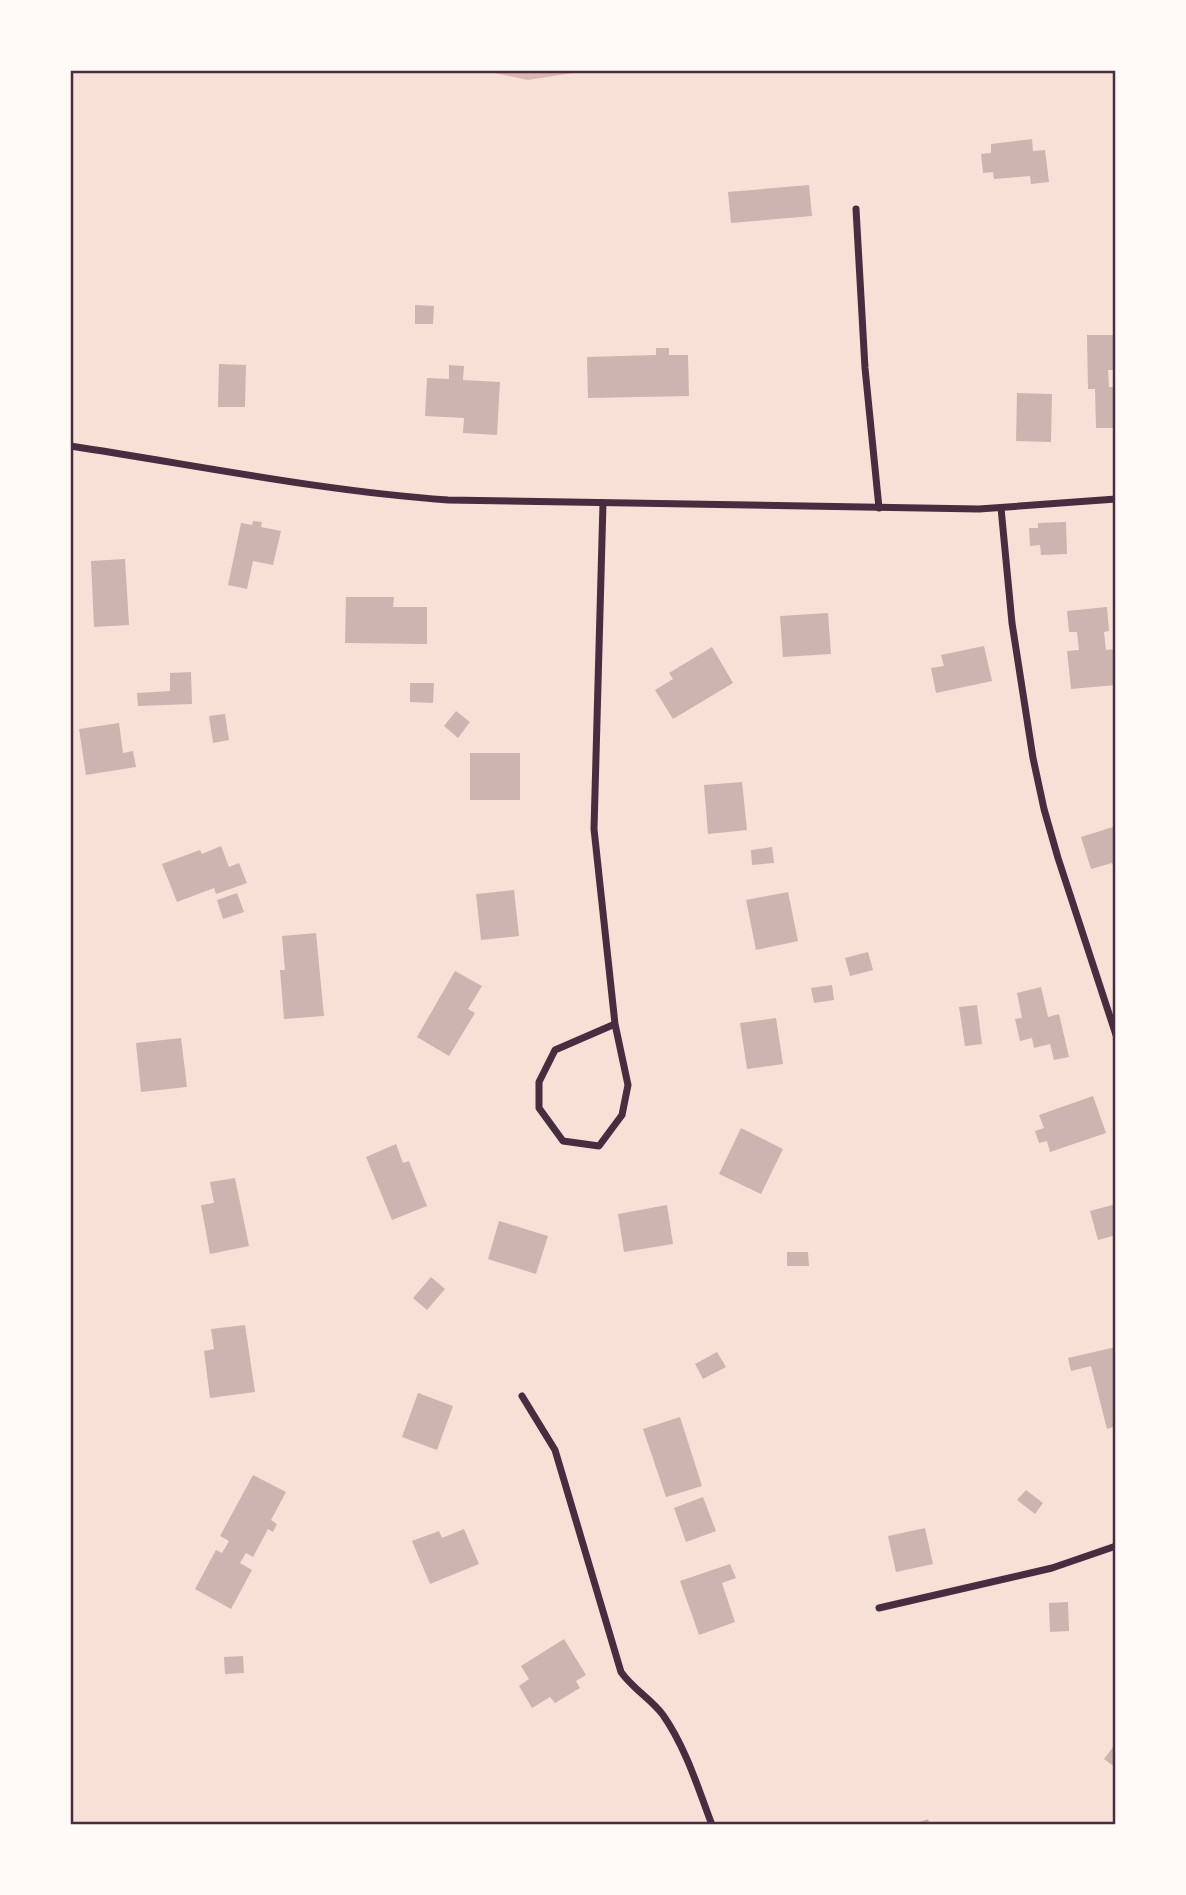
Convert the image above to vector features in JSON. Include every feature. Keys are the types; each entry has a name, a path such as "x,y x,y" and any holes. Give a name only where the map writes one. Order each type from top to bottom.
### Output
{"street":[{"path":"856,209 864,356 879,508"},
{"path":"70,446 231,474 390,496 448,500 1001,508 1116,499"},
{"path":"603,503 594,829 615,1024 628,1085 622,1115 599,1146 563,1141 539,1108 539,1082 555,1050 615,1024"},
{"path":"1001,508 1011,612 1033,758 1058,858 1116,1035"},
{"path":"522,1396 555,1450 621,1672 632,1687 661,1713 673,1732 694,1775 712,1825"},
{"path":"879,1608 1052,1568 1116,1546"}],"shaded area":[{"path":"481,70 592,70 528,80"}],"building":[{"path":"1032,139 1033,151 1045,150 1049,182 1031,184 1030,176 994,179 993,172 983,173 981,154 991,153 991,144"},
{"path":"809,185 812,216 731,223 728,192"},
{"path":"415,305 434,306 433,324 415,324"},
{"path":"1087,335 1116,335 1116,370 1108,370 1109,387 1116,387 1116,428 1096,428 1095,389 1088,389"},
{"path":"656,348 669,348 669,355 688,355 689,396 588,398 587,357 656,355"},
{"path":"219,364 246,365 245,407 218,407"},
{"path":"449,365 464,366 463,380 500,382 497,435 463,433 464,418 425,416 427,378 449,379"},
{"path":"1017,393 1052,394 1051,442 1016,441"},
{"path":"253,521 262,522 261,527 281,531 273,565 253,561 247,589 228,585 241,523 252,525"},
{"path":"1066,522 1067,554 1041,555 1040,545 1030,546 1029,528 1038,528 1038,523"},
{"path":"125,559 129,625 94,627 91,561"},
{"path":"346,597 394,597 393,607 427,607 427,644 345,643"},
{"path":"1107,607 1109,631 1104,632 1106,650 1116,649 1116,685 1071,689 1067,651 1079,650 1077,632 1069,632 1067,611"},
{"path":"828,613 831,654 783,657 780,616"},
{"path":"984,646 992,681 936,693 931,668 944,666 941,655"},
{"path":"712,647 733,683 673,719 655,690 673,679 669,673"},
{"path":"191,672 192,704 138,706 137,693 170,691 170,673"},
{"path":"410,683 434,683 433,703 410,702"},
{"path":"456,711 470,722 458,738 444,726"},
{"path":"225,714 229,740 213,743 209,716"},
{"path":"119,723 123,753 133,751 136,767 86,775 79,729"},
{"path":"470,753 520,753 520,800 470,800"},
{"path":"742,782 747,830 708,834 704,785"},
{"path":"1116,826 1116,872 1112,863 1091,869 1081,837"},
{"path":"221,846 229,867 239,863 247,883 216,894 214,888 177,902 162,864 200,850 202,854"},
{"path":"772,847 774,863 752,865 751,850"},
{"path":"514,890 519,936 481,940 476,894"},
{"path":"788,892 798,941 756,950 746,900"},
{"path":"237,893 244,912 223,919 217,900"},
{"path":"316,933 324,1016 284,1019 280,970 285,970 282,936"},
{"path":"868,952 873,970 850,976 845,958"},
{"path":"455,971 482,986 468,1009 475,1013 449,1056 417,1037"},
{"path":"832,985 834,1000 814,1003 811,988"},
{"path":"1041,987 1048,1017 1059,1014 1069,1057 1054,1060 1050,1044 1034,1048 1032,1038 1020,1041 1015,1019 1022,1018 1017,993"},
{"path":"977,1005 982,1044 965,1046 959,1007"},
{"path":"776,1018 783,1064 747,1069 740,1023"},
{"path":"181,1038 187,1087 141,1092 136,1043"},
{"path":"1093,1096 1106,1133 1050,1152 1047,1141 1039,1143 1035,1131 1044,1128 1039,1115"},
{"path":"741,1128 783,1149 761,1194 719,1174"},
{"path":"396,1144 403,1163 409,1161 427,1206 392,1220 366,1157"},
{"path":"235,1178 249,1246 210,1254 201,1205 214,1203 210,1182"},
{"path":"1116,1204 1116,1235 1098,1240 1090,1211"},
{"path":"667,1205 673,1244 624,1252 618,1214"},
{"path":"499,1221 548,1236 536,1274 488,1259"},
{"path":"787,1252 808,1252 809,1266 787,1266"},
{"path":"431,1277 445,1289 427,1310 413,1298"},
{"path":"245,1325 255,1392 210,1398 204,1351 214,1349 211,1329"},
{"path":"1116,1347 1116,1426 1107,1429 1091,1366 1071,1371 1068,1358"},
{"path":"717,1352 726,1367 703,1379 695,1364"},
{"path":"418,1393 453,1406 437,1450 402,1437"},
{"path":"680,1417 702,1486 666,1497 643,1429"},
{"path":"253,1475 286,1492 271,1520 277,1524 273,1532 268,1529 253,1557 246,1553 240,1563 252,1570 231,1609 195,1589 216,1550 222,1553 229,1541 220,1536"},
{"path":"1026,1490 1043,1503 1035,1514 1017,1500"},
{"path":"703,1497 716,1531 686,1542 674,1508"},
{"path":"925,1528 933,1564 896,1572 888,1536"},
{"path":"464,1529 479,1564 430,1584 412,1541 439,1531 442,1538"},
{"path":"730,1564 736,1578 722,1583 735,1622 699,1635 680,1581"},
{"path":"1068,1602 1069,1631 1050,1632 1049,1603"},
{"path":"564,1639 586,1675 576,1681 580,1688 555,1703 550,1697 532,1708 519,1686 529,1679 521,1666"},
{"path":"243,1656 244,1673 225,1674 224,1657"},
{"path":"1116,1743 1116,1768 1104,1759"},
{"path":"928,1819 930,1825 911,1825"}]}
